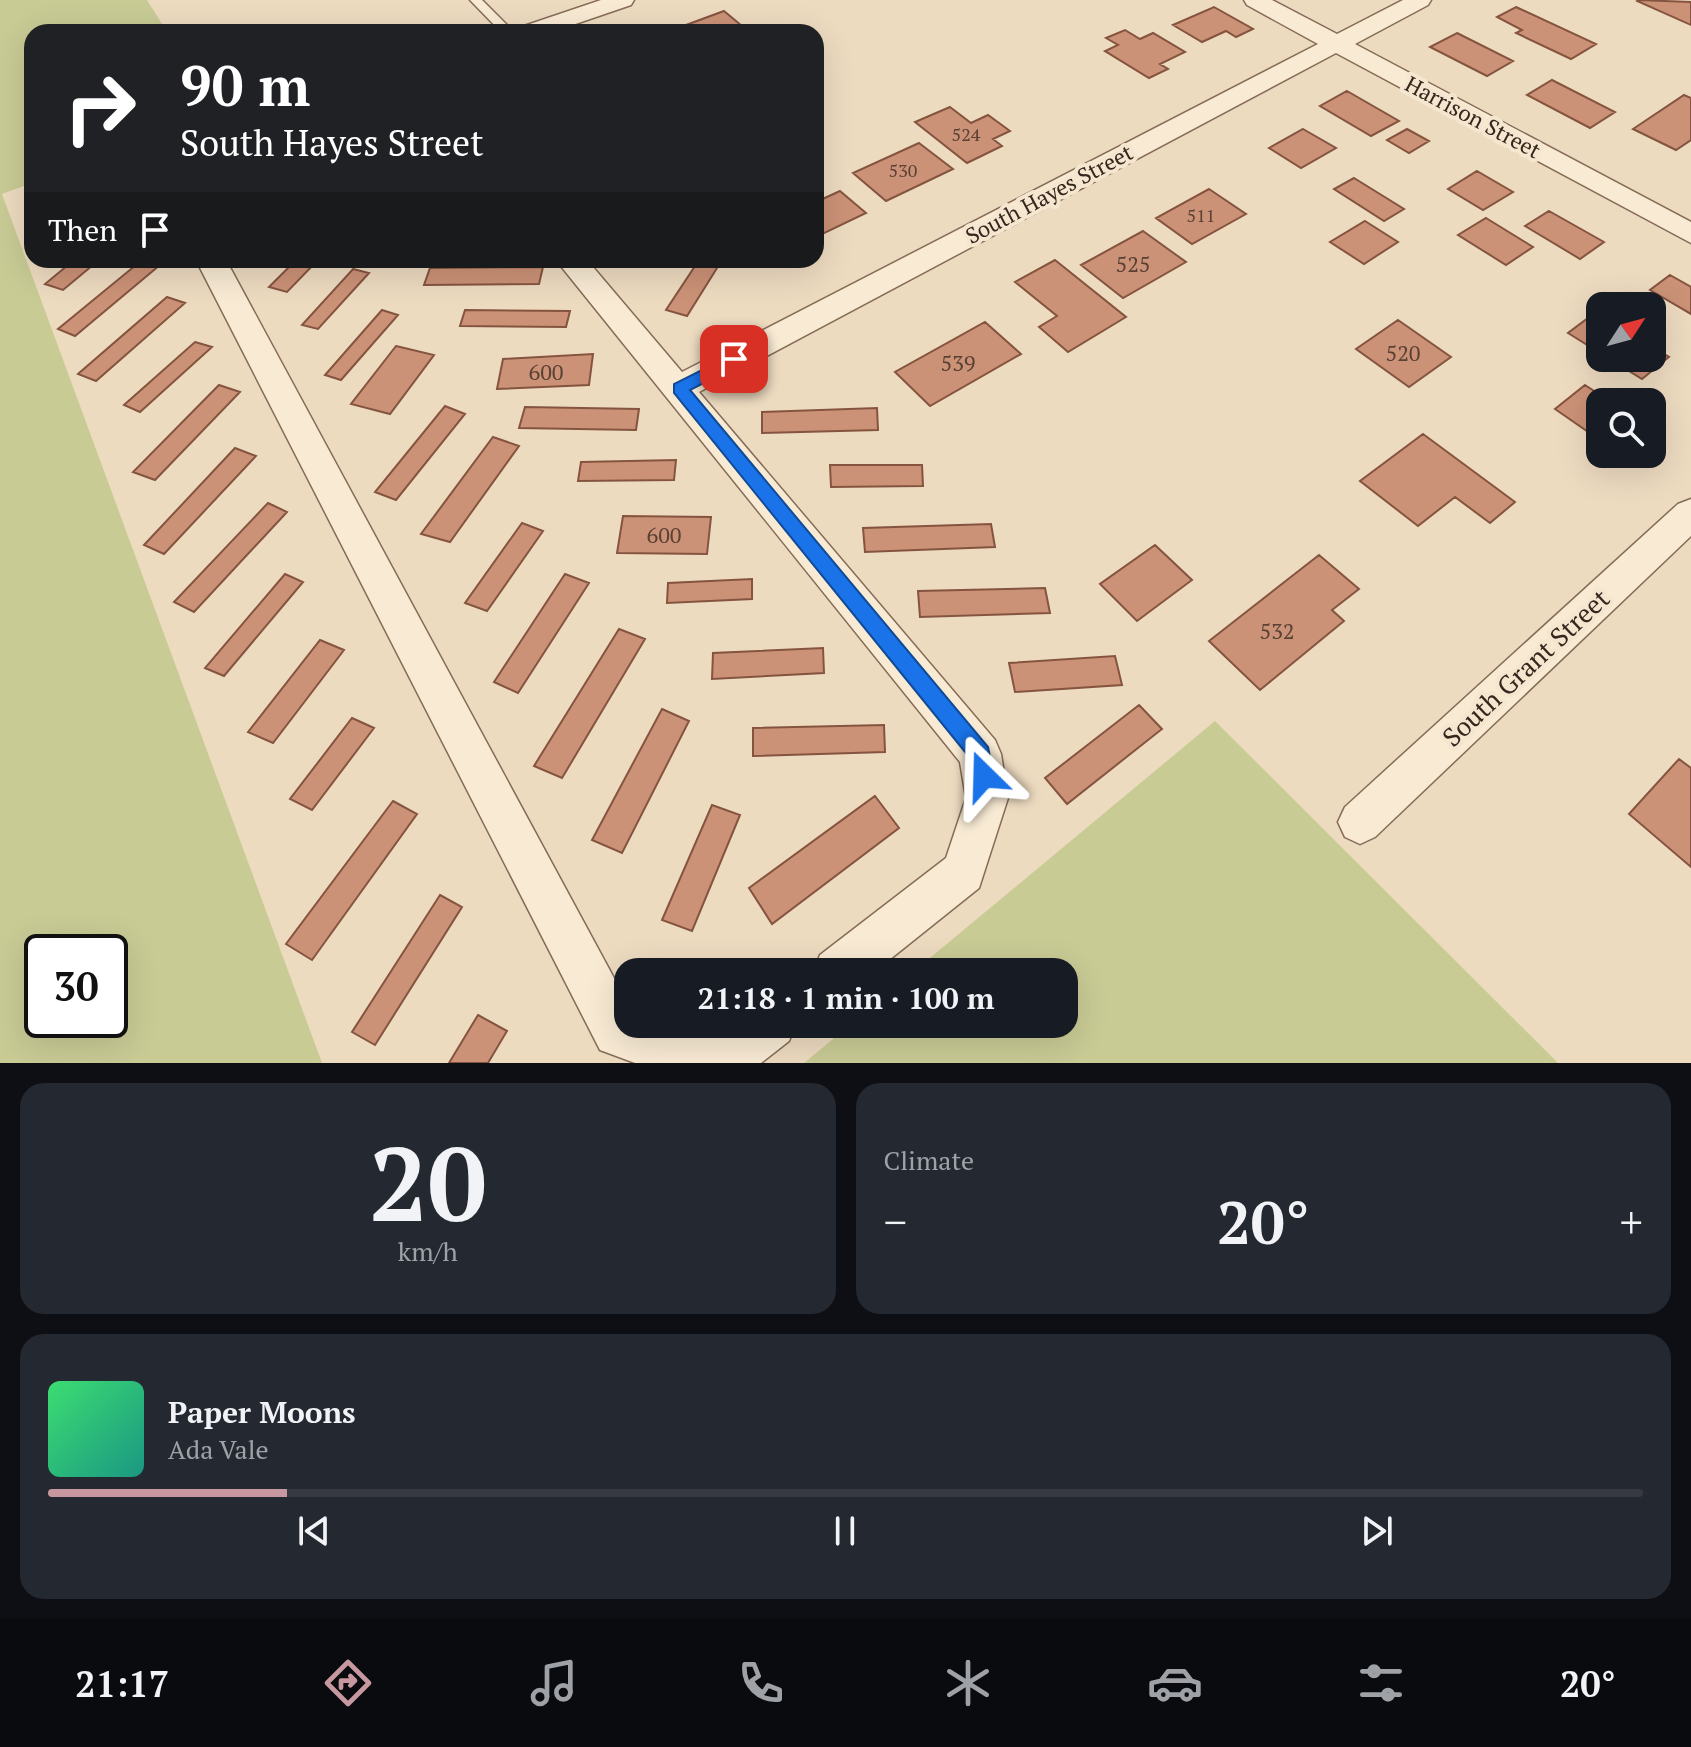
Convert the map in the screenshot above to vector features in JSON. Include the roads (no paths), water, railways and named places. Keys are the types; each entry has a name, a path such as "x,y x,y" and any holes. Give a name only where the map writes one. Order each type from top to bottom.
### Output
{"street":[{"path":"552,24 623,0"},
{"name":"Harrison Street","path":"1255,0 1691,234"},
{"name":"South Hayes Street","path":"679,388 1420,0"},
{"path":"215,268 614,1027"},
{"path":"578,268 980,754 987,798 963,872 855,958"},
{"name":"South Grant Street","path":"1360,822 1691,514"},
{"path":"633,1038 679,1052 741,1048 754,1038"}],"lane":[{"path":"476,0 500,24"}]}
